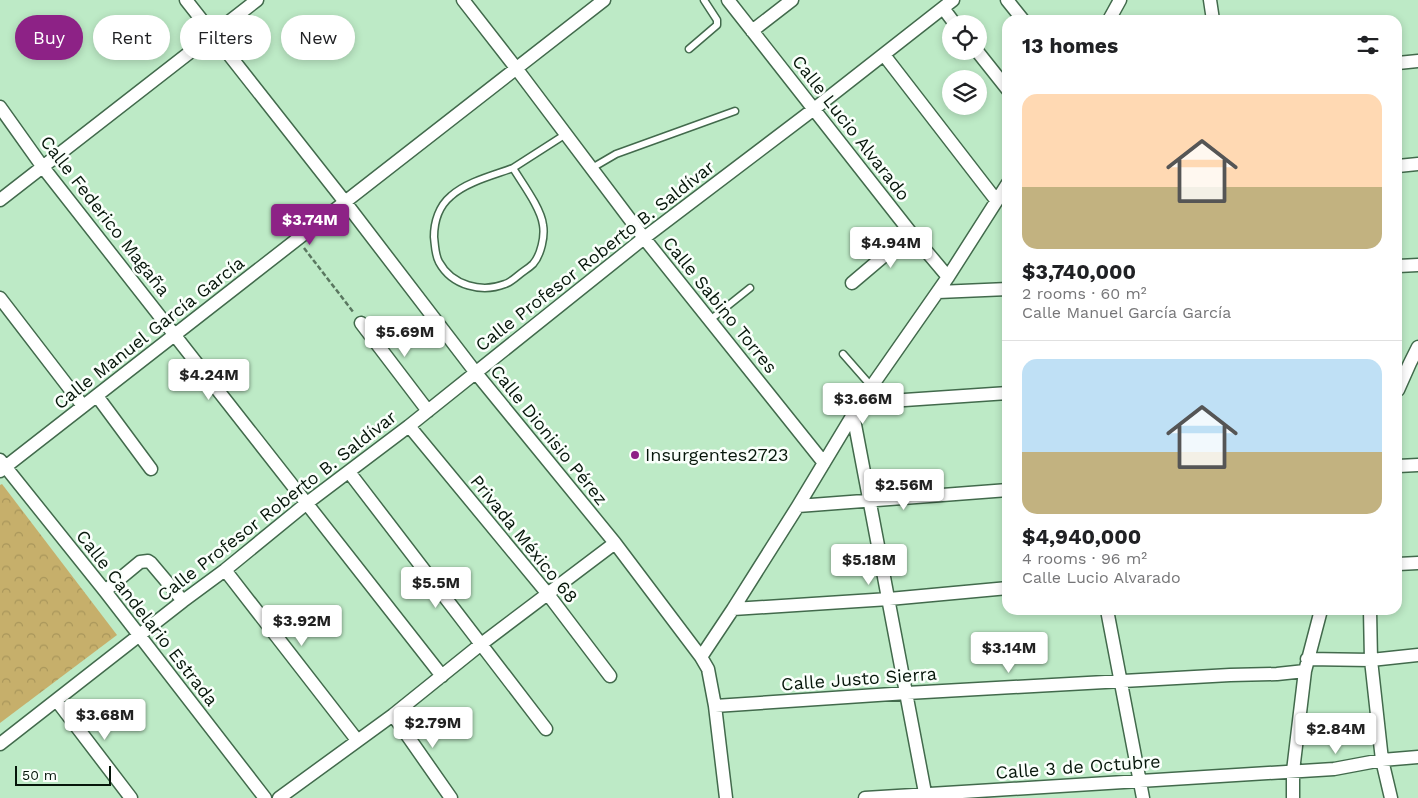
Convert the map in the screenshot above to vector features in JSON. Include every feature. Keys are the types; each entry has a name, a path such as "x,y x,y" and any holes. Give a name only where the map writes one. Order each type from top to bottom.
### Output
{"street":[{"name":"Calle Dionisio Pérez","path":"186,0 198,15"},
{"path":"239,15 258,0"},
{"name":"Calle Sabino Torres","path":"463,0 644,238 824,463"},
{"name":"Calle Manuel García García","path":"2,466 97,396 604,0"},
{"name":"Calle Lucio Alvarado","path":"728,0 911,233 948,277"},
{"path":"752,31 792,0"},
{"path":"1007,0 1019,15"},
{"path":"1112,15 1120,0"},
{"path":"1210,0 1212,15"},
{"name":"Calle Profesor Roberto B. Saldívar","path":"0,744 409,426 644,238 948,4"},
{"path":"884,55 996,200"},
{"path":"0,200 180,60"},
{"name":"Calle Dionisio Pérez","path":"233,60 476,373 615,543 701,657 708,669 715,706 726,798"},
{"path":"984,60 1002,82"},
{"path":"1402,63 1418,61"},
{"name":"Calle Federico Magaña","path":"0,107 42,166 442,676"},
{"path":"1402,166 1418,164"},
{"path":"701,657 798,506 857,409 948,277 1002,192"},
{"path":"852,283 911,233"},
{"path":"1402,266 1418,265"},
{"path":"938,292 1002,289"},
{"path":"0,298 83,406"},
{"path":"361,322 428,411"},
{"path":"1402,379 1408,363 1418,348"},
{"path":"857,409 1002,394"},
{"path":"97,396 151,469"},
{"path":"857,409 870,500 926,796"},
{"name":"Privada México 68","path":"409,426 547,593 610,676"},
{"path":"1402,466 1418,465"},
{"name":"Calle Candelario Estrada","path":"2,466 105,591 265,798"},
{"path":"349,472 546,729"},
{"path":"798,506 1002,490"},
{"path":"279,798 393,715 547,593 615,543"},
{"path":"105,591 140,562 148,561 183,601"},
{"path":"1402,564 1418,563"},
{"path":"225,570 357,740"},
{"path":"733,608 889,599 1002,589"},
{"path":"1108,615 1144,798"},
{"path":"1293,798 1293,771 1306,665 1319,615"},
{"path":"1370,615 1372,660 1382,760 1391,798"},
{"name":"Calle Justo Sierra","path":"715,706 1277,674 1306,665 1418,655"},
{"path":"56,701 131,798"},
{"path":"393,715 451,798"},
{"path":"1382,760 1418,757"},
{"name":"Calle 3 de Octubre","path":"865,798 926,796 1140,780 1334,769 1382,760"}],"lane":[{"path":"689,49 717,25 717,20 704,0"},
{"path":"592,168 616,154 735,111"},
{"path":"513,168 541,215 544,226 539,255 533,264 508,284 491,289 460,283 449,275 439,262 435,248 434,226 440,208 450,196 464,187 513,168 566,134"},
{"path":"710,320 750,288"},
{"path":"843,354 872,387"}],"path":[{"path":"297,239 361,322"}],"green space":[{"path":"2,484 117,635 0,723 0,485"}],"place":[{"name":"Insurgentes2723","path":"635,455"}]}
